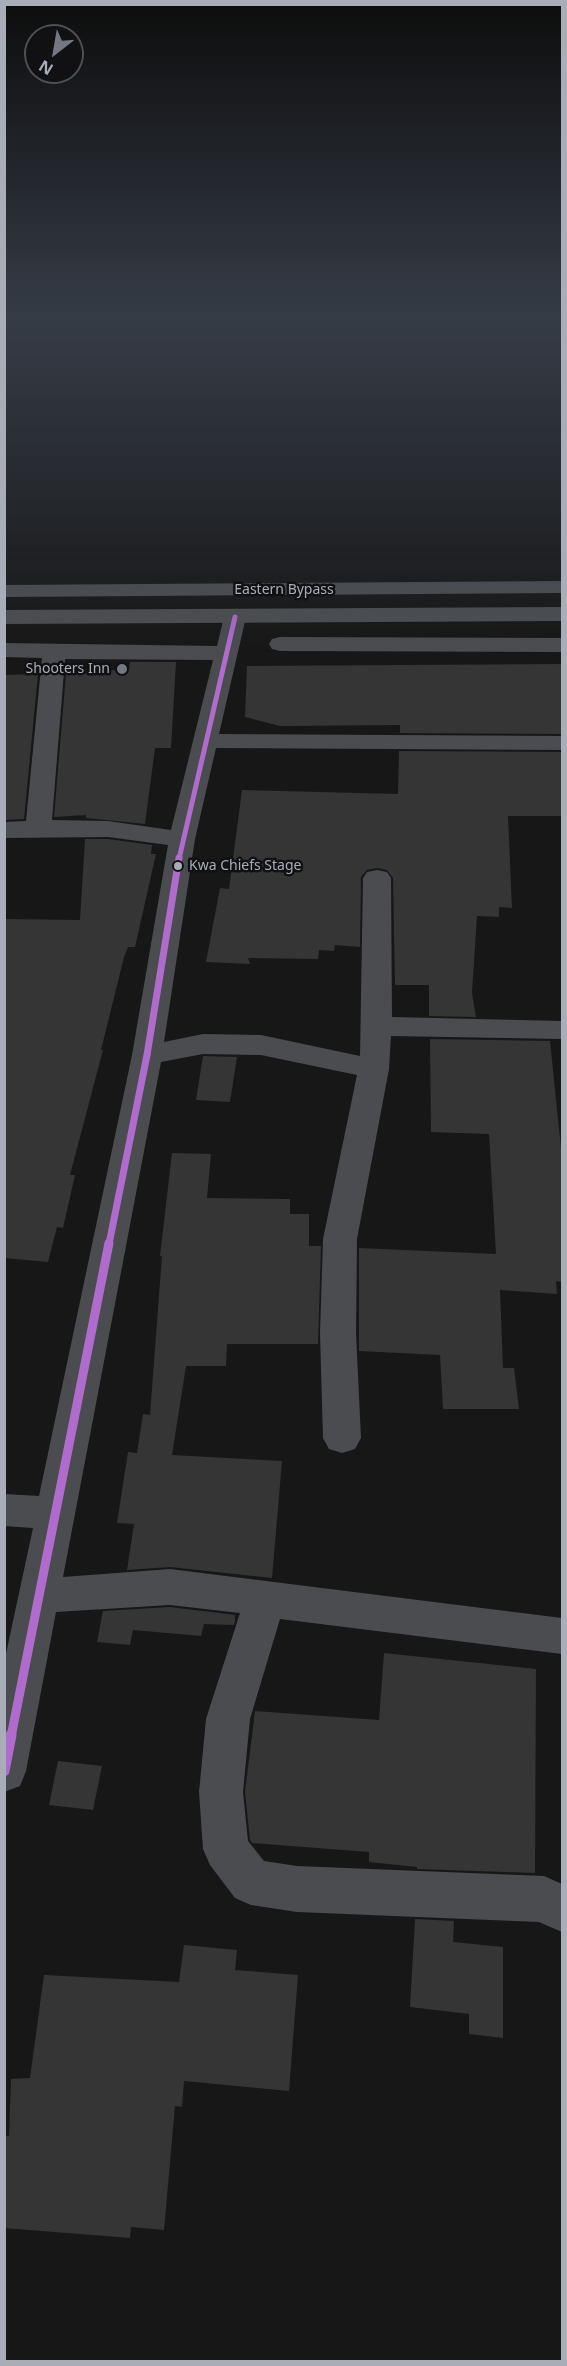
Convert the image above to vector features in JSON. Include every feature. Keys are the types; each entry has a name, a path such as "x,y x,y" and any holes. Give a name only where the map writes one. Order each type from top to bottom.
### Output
{"main road":[{"name":"Eastern Bypass","path":"4,591 562,587"},
{"name":"Eastern Bypass","path":"4,617 562,614"}],"street":[{"path":"490,614 495,644"},
{"path":"4,1771 147,1055 182,838 235,616"},
{"path":"280,644 562,645"},
{"path":"4,650 227,653"},
{"path":"38,828 54,652"},
{"path":"206,741 562,743"},
{"path":"4,830 38,828 108,830 182,838"},
{"path":"342,1438 338,1334 340,1239 374,1069 377,1026 377,878"},
{"path":"377,1026 562,1030"},
{"path":"147,1055 203,1044 261,1045 374,1069"},
{"path":"4,1510 54,1514"},
{"path":"38,1596 170,1587 265,1601 562,1636"},
{"path":"265,1601 228,1719 221,1792 226,1849 251,1882 297,1889 544,1899 562,1909"}],"building":[{"path":"130,662 176,662 171,748 155,748 145,824 86,818 86,815 54,817 66,674 79,674 79,671 129,670"},
{"path":"562,664 562,734 400,733 400,725 280,726 245,717 247,666"},
{"path":"38,674 24,819 4,820 4,675"},
{"path":"399,751 562,752 562,816 508,816 512,908 499,907 499,917 477,916 472,993 476,1017 429,1016 429,985 395,985 393,878 387,870 377,868 367,870 361,877 360,947 335,945 334,951 319,950 318,959 248,958 250,964 206,962 220,888 229,889 242,790 398,794"},
{"path":"85,839 108,839 152,845 151,854 156,854 135,947 128,947 124,957 101,1050 103,1050 70,1175 75,1175 63,1228 57,1227 48,1262 4,1258 4,919 80,920"},
{"path":"430,1039 550,1041 562,1148 562,1282 556,1281 557,1294 500,1290 503,1368 514,1368 519,1409 443,1409 440,1355 359,1351 359,1248 496,1254 489,1134 431,1132"},
{"path":"203,1056 237,1057 230,1102 196,1100"},
{"path":"172,1153 211,1154 207,1198 290,1199 290,1214 309,1214 309,1246 321,1246 318,1344 227,1344 226,1366 186,1366 172,1455 282,1461 272,1578 170,1567 127,1570 134,1524 117,1523 128,1452 137,1453 143,1414 150,1415 162,1256 160,1256"},
{"path":"170,1607 235,1615 235,1621 234,1625 204,1624 201,1636 133,1630 130,1645 97,1642 103,1611"},
{"path":"384,1653 536,1669 535,1873 417,1869 417,1867 369,1862 369,1852 252,1843 245,1792 255,1711 379,1720"},
{"path":"58,1761 102,1766 93,1810 49,1805"},
{"path":"415,1919 454,1921 453,1942 503,1947 503,2038 469,2034 469,2014 410,2007"},
{"path":"184,1945 237,1950 235,1970 298,1975 289,2091 184,2081 182,2107 175,2106 164,2230 131,2227 130,2238 4,2228 4,2136 9,2136 11,2079 30,2078 44,1975 179,1982"}],"transit line":[{"path":"4,1771 147,1055 182,839 235,617"}],"place":[{"name":"Shooters Inn","path":"122,669"},
{"name":"Kwa Chiefs Stage","path":"178,866"}]}
